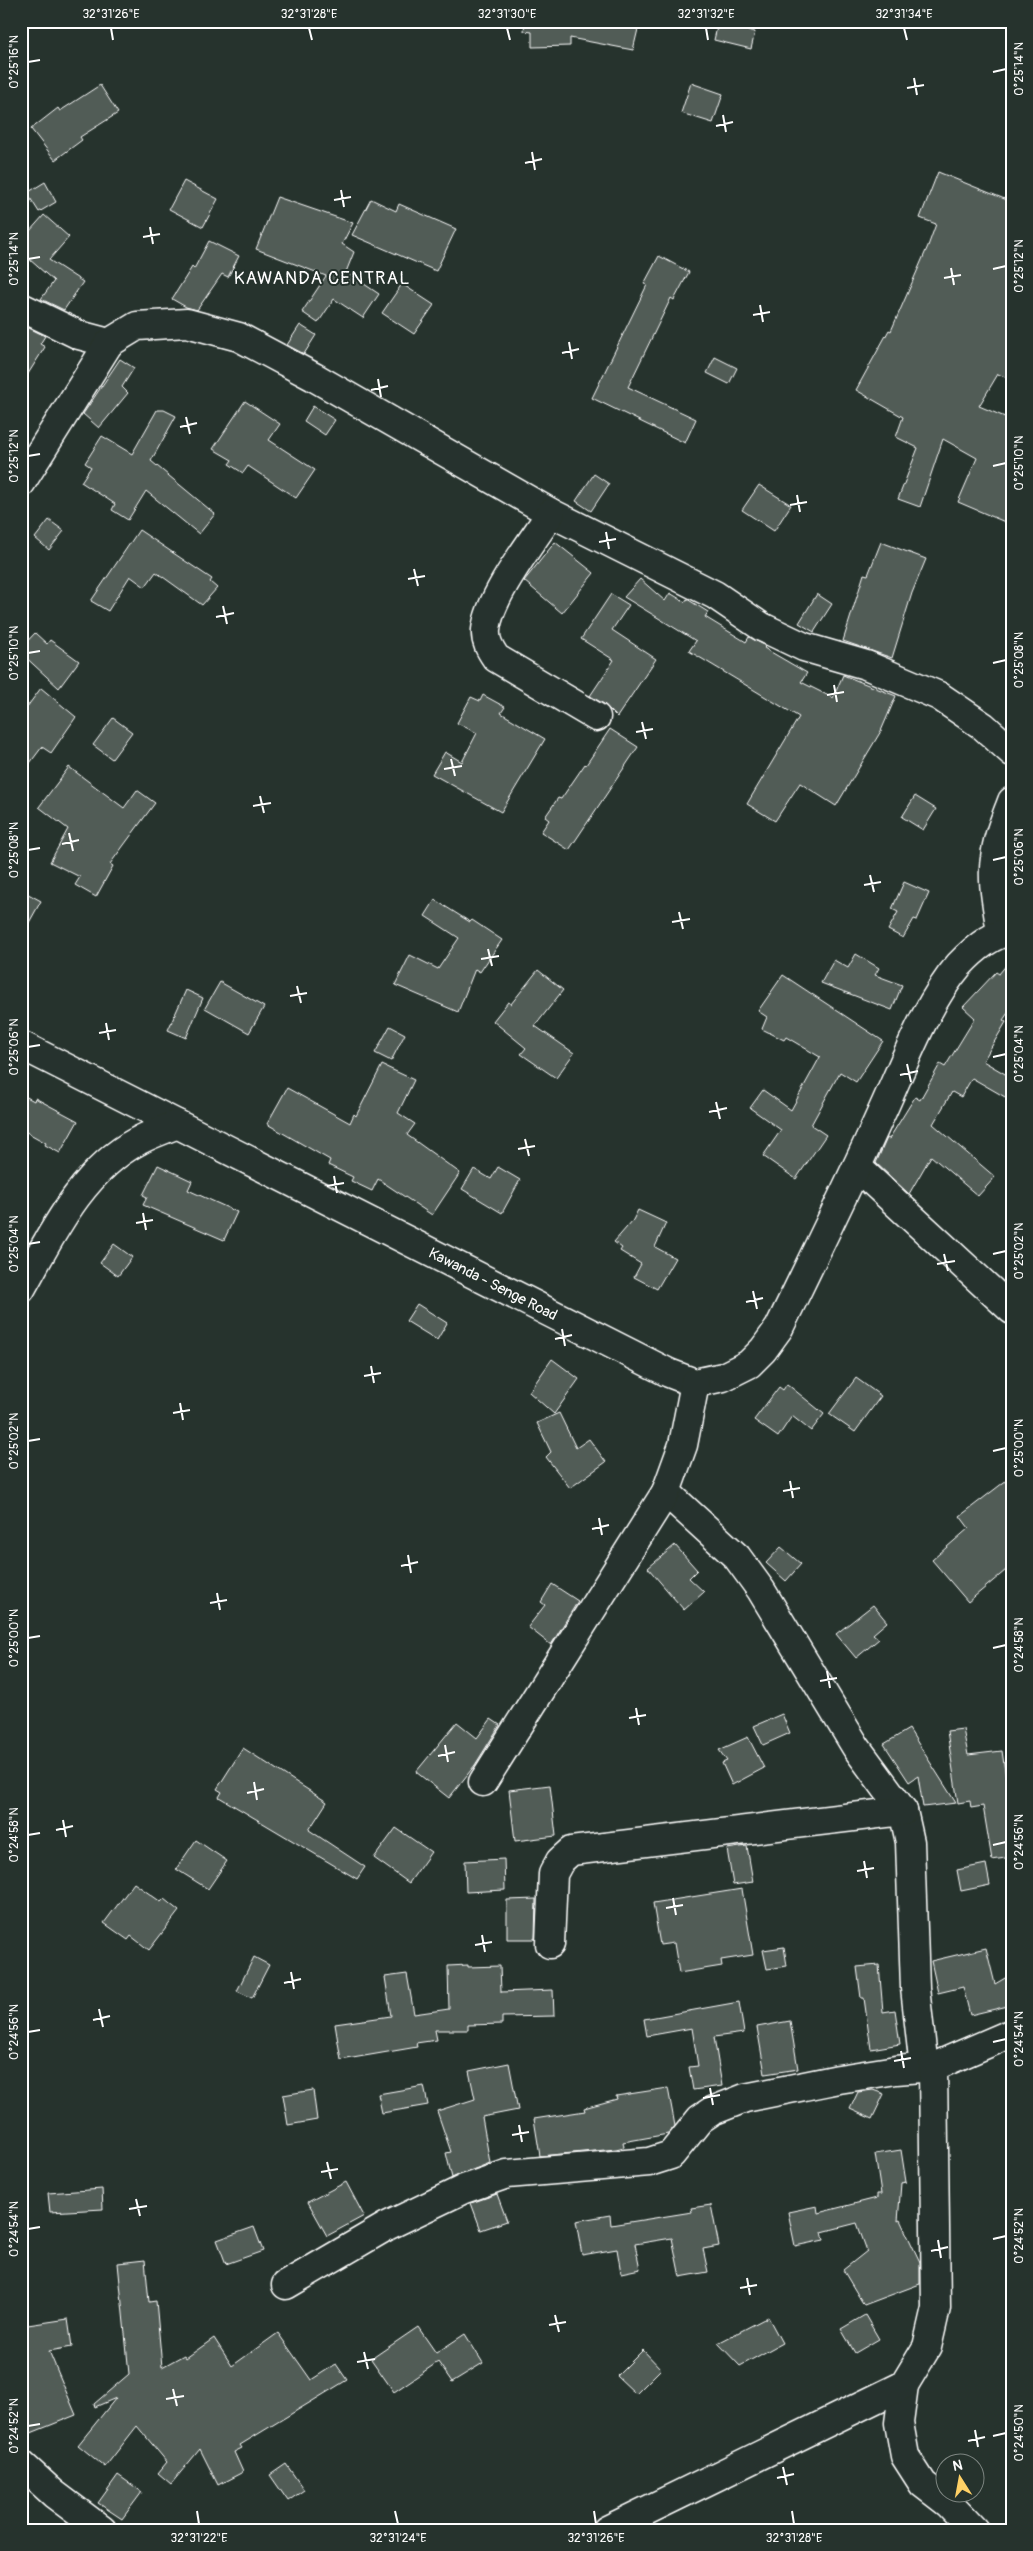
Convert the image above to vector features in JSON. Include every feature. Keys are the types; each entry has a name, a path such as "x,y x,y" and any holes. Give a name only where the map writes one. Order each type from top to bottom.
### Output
{"street":[{"path":"21,307 79,335 109,343"},
{"path":"21,483 109,343 138,326 187,323 238,337 322,381 551,513 715,596 762,627 804,647 866,665 939,696 983,726 1012,752"},
{"path":"551,513 490,608 486,631 489,648 496,658 596,718"},
{"path":"483,1782 666,1492 684,1445 695,1383 723,1377 749,1364 764,1350 778,1328 857,1167 928,1013 958,966 978,947 1007,932 995,888 994,859 1001,831 1012,801"},
{"name":"Kawanda - Senge Road","path":"21,1045 669,1374 695,1383"},
{"path":"21,1290 65,1211 103,1167 137,1141 177,1124"},
{"path":"857,1167 1012,1310"},
{"path":"666,1492 737,1557 760,1590 856,1747 903,1811 910,1842 915,1988 928,2068 936,2308 927,2347 904,2384 899,2423 905,2456 923,2484 949,2504 974,2530"},
{"path":"550,1944 553,1874 560,1861 571,1851 903,1811"},
{"path":"286,2285 387,2226 464,2189 499,2177 592,2165 649,2162 671,2155 700,2119 712,2111 745,2098 839,2079 928,2068 1012,2033"},
{"path":"607,2530 904,2384"},
{"path":"21,2464 54,2494 102,2530"}],"building":[{"path":"525,21 617,21 616,25 638,29 633,50 570,38 570,46 532,47 532,32 524,31"},
{"path":"718,23 755,32 751,49 714,40"},
{"path":"691,83 723,94 713,123 681,113"},
{"path":"100,85 118,113 80,137 82,140 55,160 31,129 58,108 60,111"},
{"path":"938,172 1012,202 1012,380 998,374 979,406 1012,420 1012,525 958,502 977,458 943,439 920,507 898,499 918,448 896,437 903,417 856,390 889,330 891,331 928,246 936,224 920,218"},
{"path":"184,181 218,199 203,227 169,209"},
{"path":"45,182 56,202 39,212 27,193"},
{"path":"277,197 353,223 342,244 354,252 346,272 379,294 363,318 334,299 318,323 302,312 326,276 256,249"},
{"path":"371,199 396,211 399,204 456,229 436,271 352,235"},
{"path":"44,215 69,237 49,260 83,282 64,310 41,299 54,281 21,252 21,241"},
{"path":"209,241 239,256 228,277 222,274 197,310 186,307 172,299 192,267 194,269"},
{"path":"659,256 689,272 674,300 671,298 628,387 696,419 685,443 592,398 647,285 644,284"},
{"path":"402,284 434,305 414,334 382,313"},
{"path":"21,324 45,336 40,344 45,347 21,385"},
{"path":"300,325 316,335 304,354 287,345"},
{"path":"715,357 737,368 729,384 707,373"},
{"path":"120,359 134,368 122,387 128,393 99,428 83,414"},
{"path":"245,401 280,424 269,440 315,470 296,498 248,466 243,473 229,464 232,460 213,449"},
{"path":"313,406 335,420 325,435 304,421"},
{"path":"157,410 164,410 176,416 151,461 215,514 199,534 146,491 128,520 112,510 115,504 81,482 91,467 85,463 102,436 132,454"},
{"path":"594,474 609,484 591,511 576,501"},
{"path":"759,485 791,505 774,531 742,510"},
{"path":"49,520 64,531 49,550 35,538"},
{"path":"139,530 212,579 210,582 217,588 202,605 156,572 145,587 130,576 108,611 91,601"},
{"path":"555,542 594,573 562,613 524,581"},
{"path":"881,542 926,559 912,593 892,658 843,641 864,574 868,575"},
{"path":"640,579 665,601 670,593 685,602 687,599 708,612 705,617 746,642 749,637 766,646 764,648 807,673 801,682 833,698 843,675 896,696 881,731 836,806 800,783 775,821 747,804 799,717 689,651 696,641 624,597"},
{"path":"611,594 629,605 612,630 656,659 617,717 604,704 590,696 614,660 581,639"},
{"path":"817,594 832,604 814,632 799,623"},
{"path":"35,633 47,644 50,640 79,661 59,688 21,653 21,648"},
{"path":"41,688 76,717 51,753 42,747 21,775 21,715"},
{"path":"483,695 505,707 501,713 545,739 501,812 432,774 445,752 462,762 477,733 457,723 471,697 480,701"},
{"path":"113,718 132,732 112,759 93,745"},
{"path":"610,729 638,747 569,850 541,832 549,820 545,817 558,798 561,799"},
{"path":"69,767 124,808 137,790 155,803 110,864 113,866 96,897 75,885 80,877 50,862 68,829 39,807"},
{"path":"915,796 936,809 923,830 902,817"},
{"path":"904,882 929,893 917,920 914,919 903,938 888,930 898,912 892,909"},
{"path":"21,890 41,901 21,937"},
{"path":"435,900 470,922 472,920 502,940 480,972 475,969 458,1012 395,985 410,955 438,969 459,938 425,916"},
{"path":"856,954 879,968 875,975 902,985 892,1010 821,983 834,960 848,968"},
{"path":"1012,958 1012,1007 1003,1020 1006,1022 983,1061 1012,1078 1012,1101 972,1078 961,1097 952,1092 933,1124 995,1177 978,1196 931,1156 909,1194 876,1163 887,1138 889,1139 915,1097 920,1100 940,1064 945,1067 975,1018 963,1007 996,972 999,974"},
{"path":"538,970 563,990 535,1026 574,1053 556,1078 521,1054 526,1048 493,1021 508,1002 511,1004"},
{"path":"783,975 883,1041 856,1082 840,1072 811,1125 826,1135 796,1179 763,1156 781,1130 750,1108 763,1090 791,1110 820,1057 786,1037 784,1040 762,1029 767,1017 758,1011"},
{"path":"220,982 264,1007 249,1033 205,1008"},
{"path":"186,990 203,998 186,1038 168,1030"},
{"path":"390,1026 405,1034 391,1061 375,1053"},
{"path":"382,1065 414,1080 398,1113 415,1124 407,1135 460,1173 432,1215 378,1179 372,1191 351,1181 353,1177 328,1165 330,1160 267,1124 287,1088 350,1123 354,1114 356,1116"},
{"path":"21,1094 34,1101 35,1098 78,1121 60,1153 21,1129"},
{"path":"158,1165 192,1181 188,1190 237,1212 224,1240 143,1205 147,1197 143,1195"},
{"path":"498,1167 520,1180 502,1213 462,1189 474,1169 491,1179"},
{"path":"638,1210 666,1223 655,1247 675,1258 657,1289 634,1277 641,1264 620,1251 622,1248 614,1242 633,1220"},
{"path":"114,1244 132,1257 118,1276 100,1263"},
{"path":"417,1304 447,1323 437,1340 406,1321"},
{"path":"552,1359 579,1379 554,1414 529,1392"},
{"path":"856,1378 881,1396 855,1432 829,1414"},
{"path":"787,1384 824,1414 811,1431 792,1416 778,1437 754,1420 779,1387 783,1390"},
{"path":"559,1413 576,1448 589,1439 606,1462 570,1488 546,1457 551,1452 537,1423"},
{"path":"1012,1476 1012,1565 968,1602 932,1560 969,1528 960,1516"},
{"path":"675,1545 697,1570 689,1578 704,1592 684,1610 648,1568"},
{"path":"781,1547 801,1564 786,1581 766,1563"},
{"path":"552,1584 578,1601 551,1645 528,1627 545,1605 541,1602"},
{"path":"873,1605 887,1622 873,1634 879,1639 856,1658 836,1634"},
{"path":"782,1714 790,1733 763,1745 754,1726"},
{"path":"491,1719 500,1725 475,1765 449,1798 416,1772 457,1722 477,1738"},
{"path":"909,1729 956,1803 923,1807 918,1776 909,1782 884,1744"},
{"path":"963,1729 968,1755 1002,1751 1012,1819 1012,1857 992,1860 983,1806 971,1808 970,1801 958,1803 947,1731"},
{"path":"748,1737 764,1768 732,1785 722,1763 727,1761 719,1750"},
{"path":"243,1748 327,1802 309,1830 365,1867 357,1879 219,1797 222,1792 217,1789"},
{"path":"550,1785 556,1836 515,1841 509,1790"},
{"path":"396,1828 431,1852 409,1883 374,1858"},
{"path":"196,1840 227,1861 208,1889 176,1869"},
{"path":"747,1846 753,1882 733,1885 727,1849"},
{"path":"504,1859 505,1890 466,1892 465,1861"},
{"path":"986,1864 990,1885 961,1891 957,1870"},
{"path":"134,1883 161,1902 164,1899 179,1911 149,1950 131,1936 128,1940 104,1923"},
{"path":"742,1889 753,1955 721,1960 722,1966 679,1973 674,1943 660,1945 653,1903"},
{"path":"536,1899 535,1939 507,1939 507,1900"},
{"path":"784,1947 787,1966 767,1969 763,1950"},
{"path":"986,1948 995,1984 1012,1974 1012,2005 970,2015 963,1987 938,1993 931,1961"},
{"path":"254,1957 269,1965 252,1998 237,1991"},
{"path":"468,1965 468,1967 500,1966 501,1992 553,1990 554,2016 502,2017 502,2024 468,2025 468,2030 435,2030 437,2040 416,2043 417,2047 341,2060 335,2024 391,2016 385,1977 407,1974 414,2014 449,2009 448,1966"},
{"path":"879,1965 883,2012 895,2010 900,2044 871,2049 864,1998 861,1998 857,1967"},
{"path":"739,2002 744,2033 714,2037 722,2086 693,2090 689,2067 698,2066 692,2028 647,2036 644,2019"},
{"path":"790,2021 798,2069 765,2074 757,2027"},
{"path":"509,2063 518,2110 482,2117 490,2163 452,2178 446,2153 451,2152 437,2111 475,2099 469,2071"},
{"path":"424,2086 428,2105 382,2113 378,2094"},
{"path":"668,2088 675,2126 668,2134 623,2142 624,2147 616,2149 540,2156 534,2119 585,2111 584,2108 617,2099 616,2096"},
{"path":"313,2090 317,2120 288,2125 283,2095"},
{"path":"873,2090 884,2094 872,2119 850,2109 858,2092"},
{"path":"901,2150 906,2182 901,2183 898,2221 900,2220 920,2262 920,2284 864,2305 843,2270 867,2251 857,2223 822,2232 824,2240 795,2246 788,2212 817,2206 818,2213 877,2198 877,2194 881,2194 875,2154"},
{"path":"346,2182 364,2216 327,2236 308,2202"},
{"path":"102,2189 103,2209 50,2212 48,2193"},
{"path":"497,2194 507,2221 481,2230 471,2203"},
{"path":"711,2205 719,2246 703,2249 708,2272 680,2277 672,2238 635,2244 640,2269 621,2273 617,2249 582,2255 576,2221 610,2215 611,2225 692,2212 691,2208"},
{"path":"254,2227 263,2251 226,2264 217,2240"},
{"path":"145,2260 149,2302 156,2301 162,2367 184,2355 186,2358 214,2338 232,2366 278,2333 311,2380 336,2364 347,2380 240,2445 242,2448 234,2452 243,2472 218,2485 200,2449 171,2484 158,2473 167,2462 137,2426 105,2467 78,2445 116,2398 95,2407 94,2404 129,2374 118,2263"},
{"path":"865,2315 879,2339 855,2353 841,2329"},
{"path":"768,2317 782,2343 740,2366 718,2343"},
{"path":"68,2319 72,2347 49,2351 76,2415 31,2433 21,2409 21,2396 24,2395 21,2381 21,2326"},
{"path":"418,2327 436,2353 465,2334 483,2363 452,2382 438,2362 394,2392 371,2359"},
{"path":"643,2350 661,2369 636,2394 617,2376"},
{"path":"286,2464 304,2490 288,2501 270,2475"},
{"path":"118,2475 142,2492 122,2519 98,2503"}],"district":[{"name":"KAWANDA CENTRAL","path":"322,278"}]}
